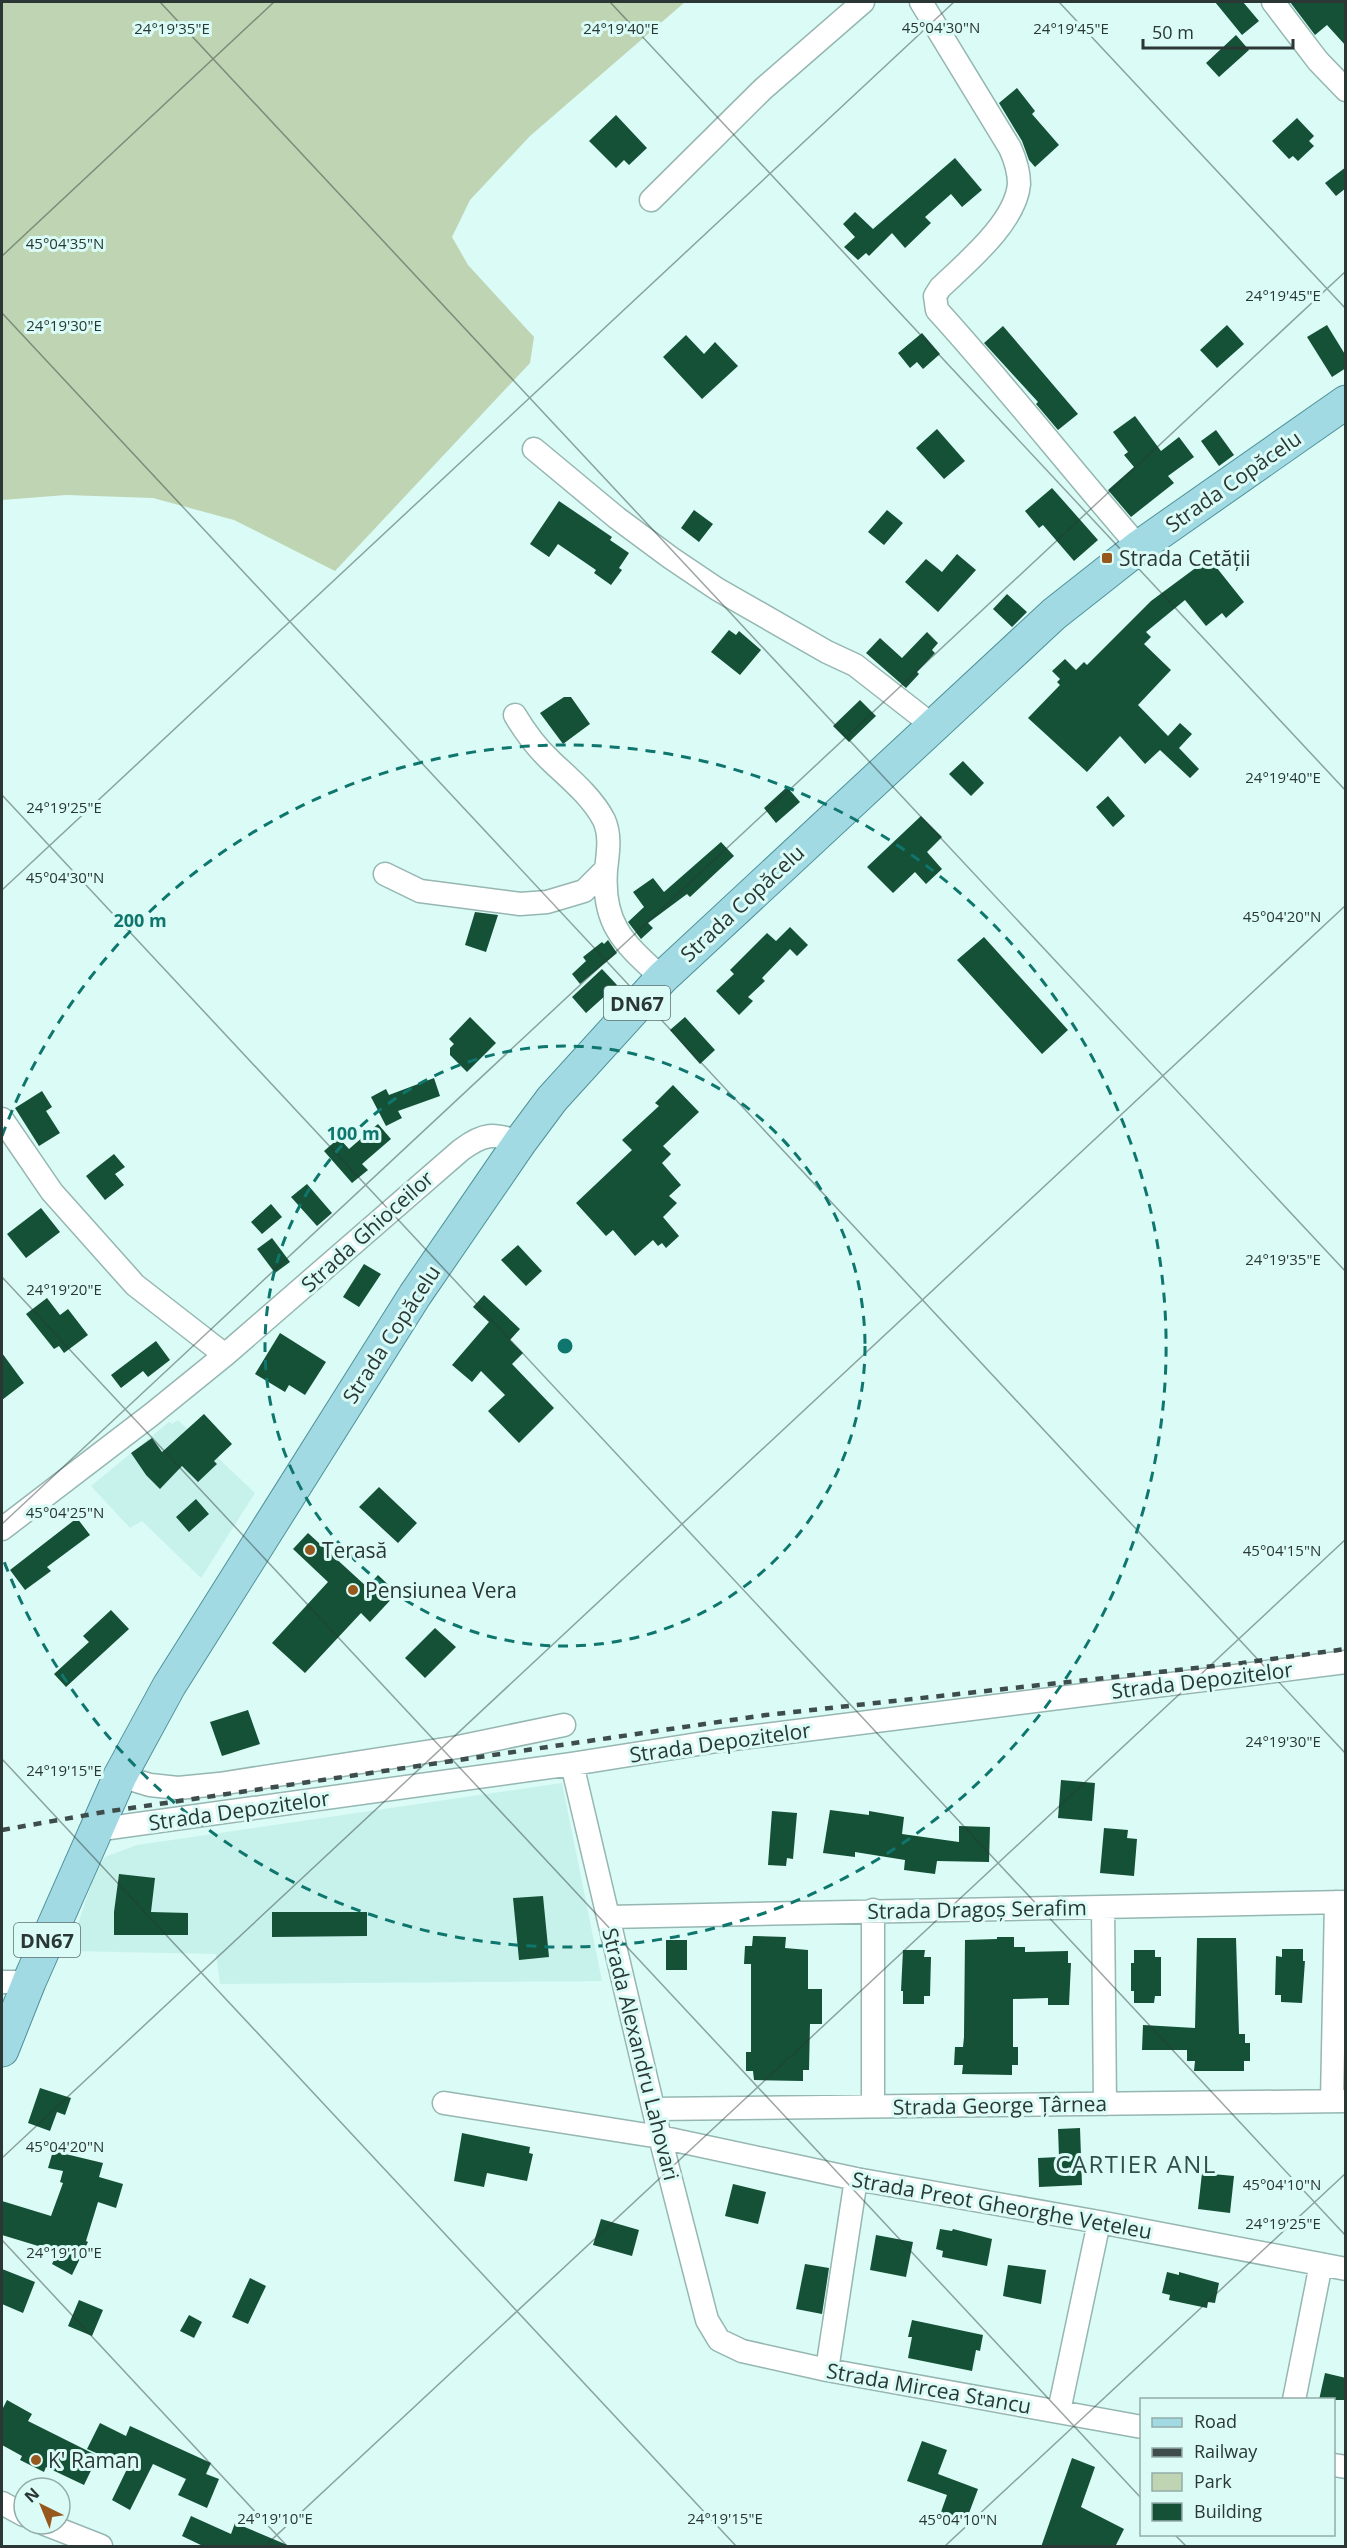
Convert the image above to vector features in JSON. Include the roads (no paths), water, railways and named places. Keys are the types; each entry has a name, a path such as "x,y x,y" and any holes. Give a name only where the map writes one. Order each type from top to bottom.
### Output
{"main road":[{"name":"Strada Copăcelu","path":"2,2050 15,1982 95,1830 120,1776 169,1686 245,1561 415,1295 520,1142 591,1054 662,978 1054,614 1139,547 1346,402"}],"street":[{"path":"651,200 764,89 863,2"},
{"path":"921,2 1010,148 1017,165 1019,181 1012,205 1005,218 982,247 940,288 935,296 937,310 1003,383 1062,459 1139,547"},
{"path":"1273,2 1318,61 1346,90"},
{"path":"534,449 617,518 671,558 717,589 827,652 855,665 932,725"},
{"path":"514,715 536,746 594,804 609,834 605,890 608,912 614,927 627,946 662,978"},
{"path":"385,874 412,888 431,893 520,903 559,899 584,891 606,869"},
{"path":"559,899 582,904 614,927"},
{"path":"2,1119 52,1192 135,1285 225,1355"},
{"name":"Strada Ghioceilor","path":"2,1530 225,1355 477,1138 491,1135 520,1142"},
{"name":"Strada Depozitelor","path":"95,1830 572,1764 717,1741 1346,1662"},
{"path":"120,1776 150,1785 178,1788 219,1784 458,1747 564,1725"},
{"name":"Strada Alexandru Lahovari","path":"572,1764 660,2137 707,2320 719,2340"},
{"path":"1339,2101 1341,1902"},
{"name":"Strada Dragoș Serafim","path":"608,1917 1341,1902"},
{"path":"1103,1907 1105,2103"},
{"path":"873,1910 873,2106"},
{"name":"Strada George Țârnea","path":"654,2109 1339,2101"},
{"name":"Strada Preot Gheorghe Veteleu","path":"444,2103 660,2137 856,2179 1346,2269"},
{"path":"827,2370 856,2179"},
{"path":"1059,2411 1099,2222"},
{"path":"1294,2398 1321,2264"},
{"name":"Strada Mircea Stancu","path":"719,2340 742,2351 827,2370 1140,2427"},
{"path":"72,2535 101,2547"}],"railway":[{"path":"2,1830 104,1812 766,1715 1242,1663 1346,1649"}],"place":[{"name":"Strada Cetății","path":"1107,558"},
{"name":"Terasă","path":"310,1550"},
{"name":"Pensiunea Vera","path":"353,1590"},
{"name":"K' Raman","path":"36,2460"}],"district":[{"name":"CARTIER ANL","path":"1136,2163"}]}
